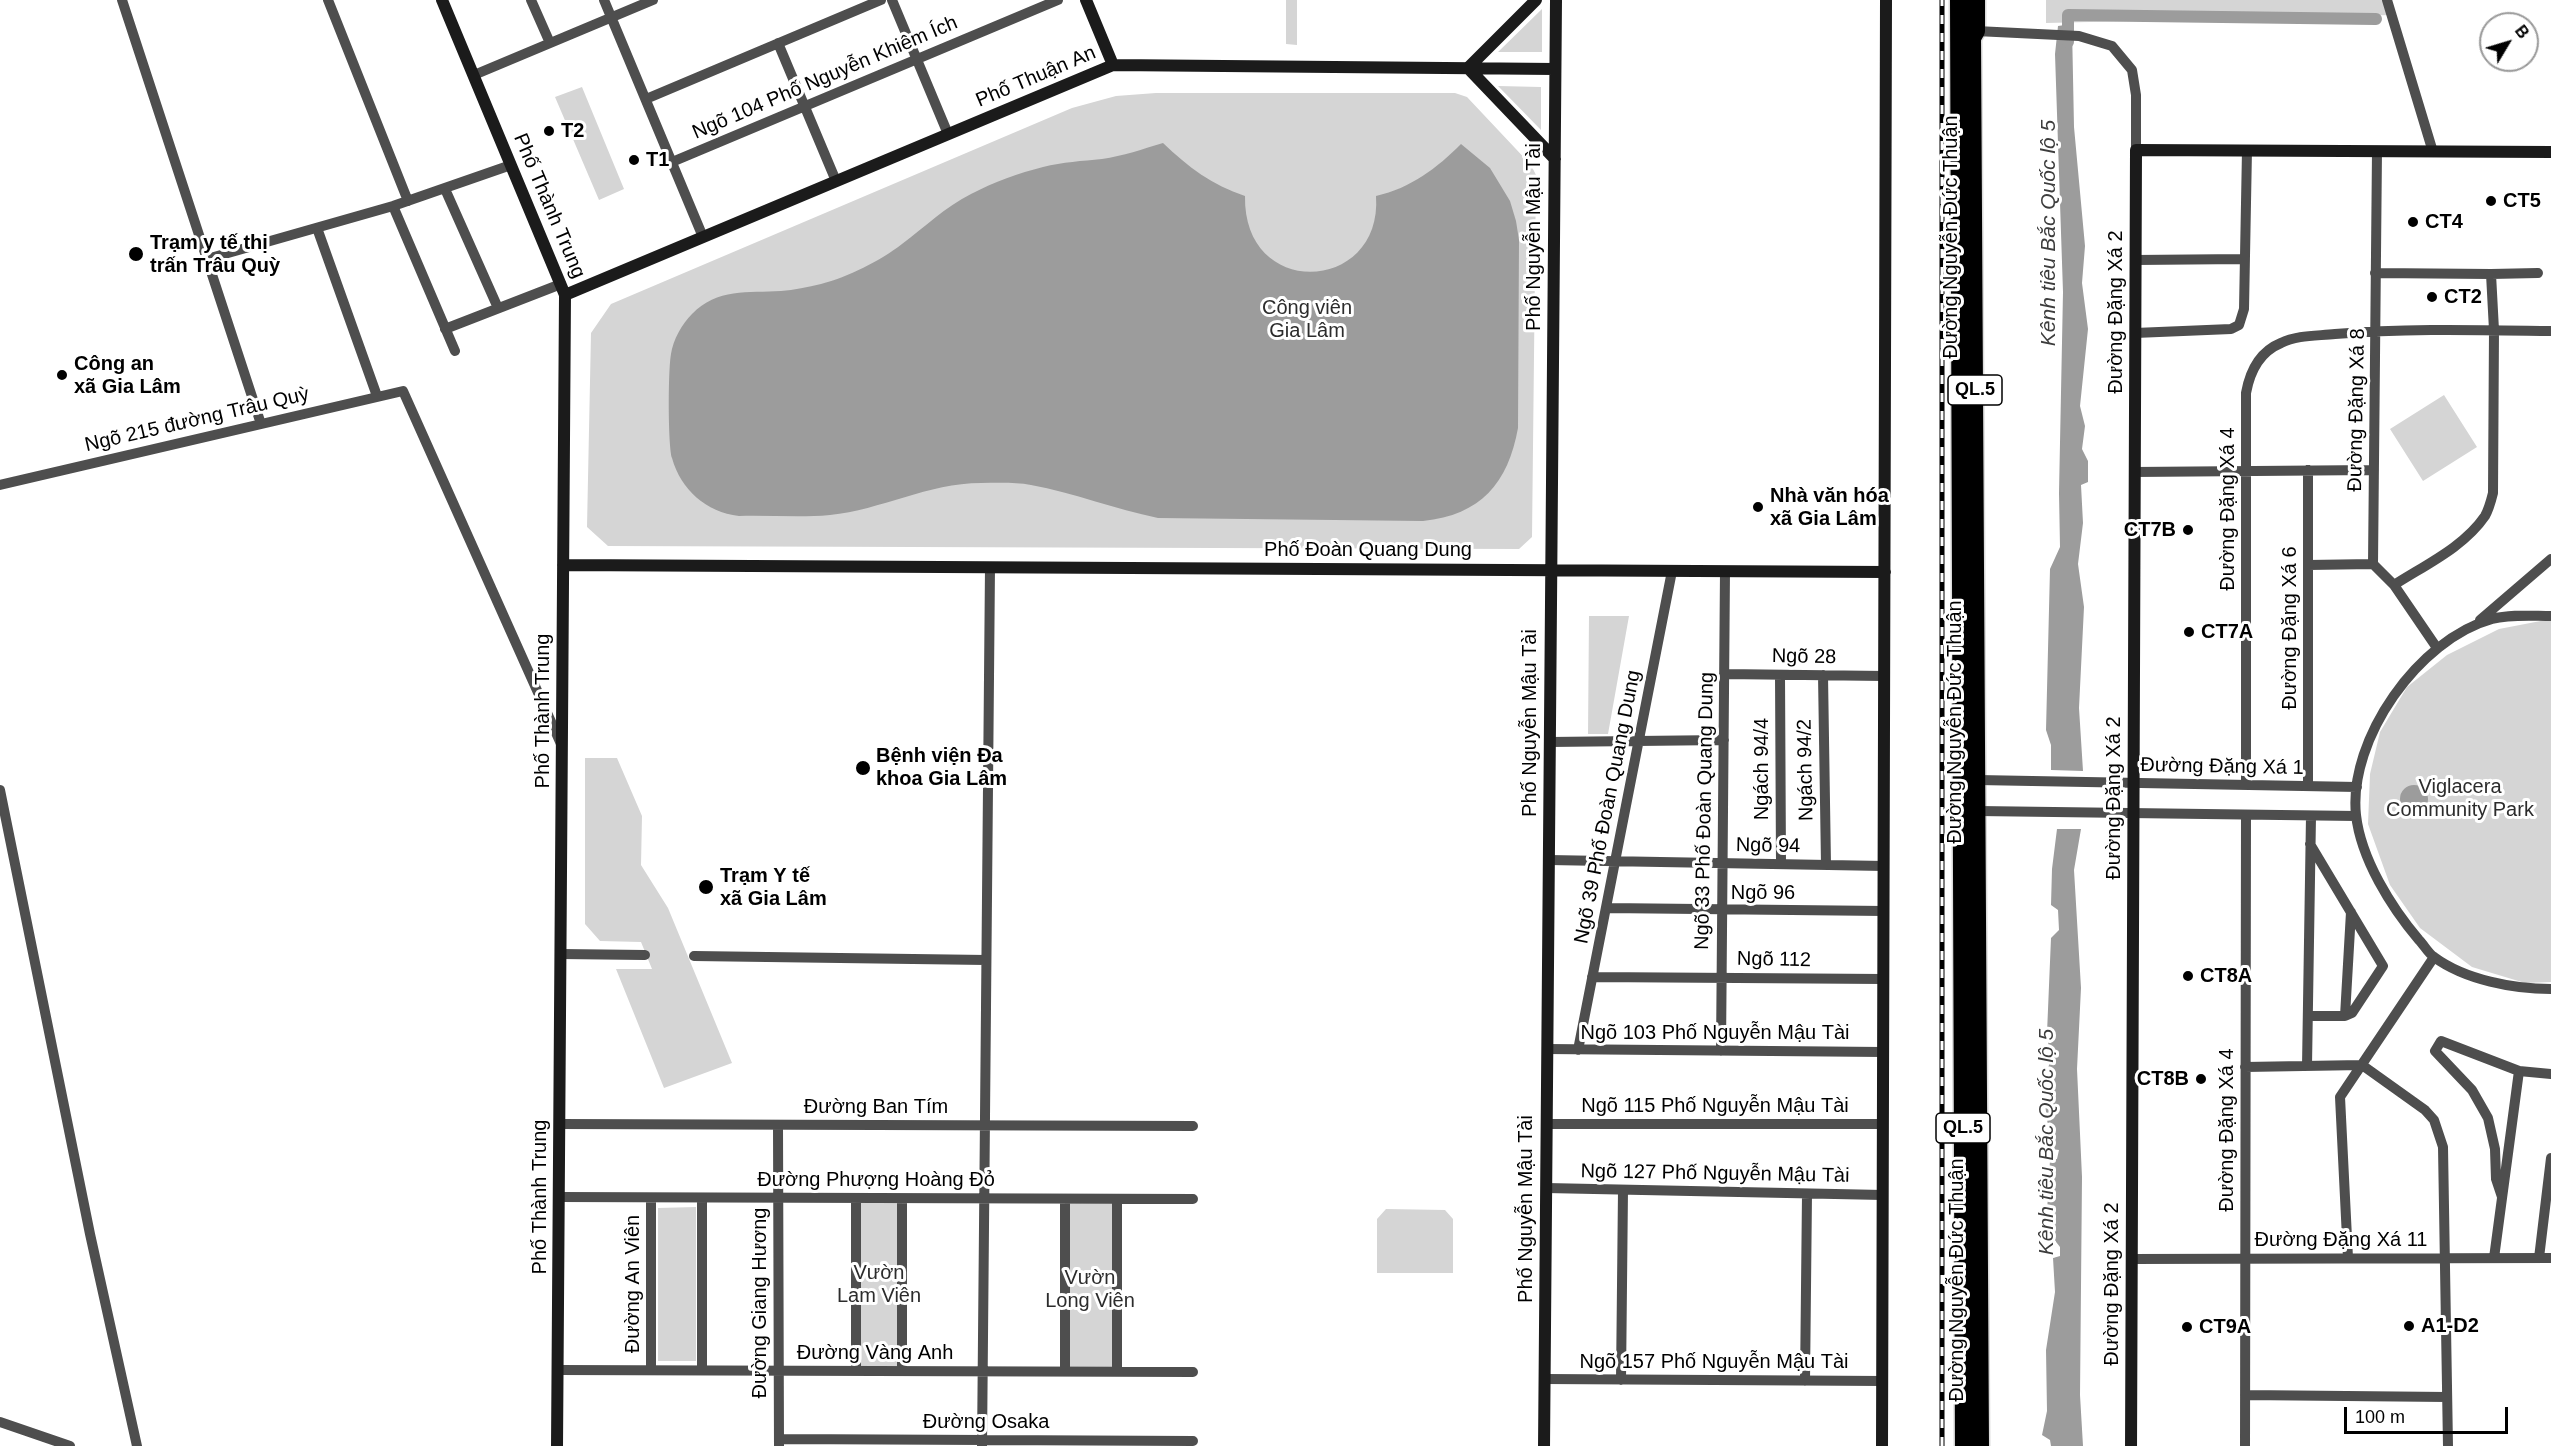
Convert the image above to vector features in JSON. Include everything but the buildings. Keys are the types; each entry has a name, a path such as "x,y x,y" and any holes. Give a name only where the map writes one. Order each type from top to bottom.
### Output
{"highway":[{"name":"Đường Nguyễn Đức Thuận","path":"1959,0 1970,780"},
{"name":"Đường Nguyễn Đức Thuận","path":"1964,1446 1970,811 1972,38 1976,31 1976,0"},
{"name":"Đường Nguyễn Đức Thuận","path":"1970,811 1980,1446"}],"street":[{"path":"122,0 261,424"},
{"path":"328,0 408,201"},
{"name":"Phố Thành Trung","path":"442,0 563,289 557,1446"},
{"path":"531,0 550,43"},
{"path":"604,0 704,237"},
{"path":"474,75 653,0"},
{"path":"646,99 881,0"},
{"path":"892,0 948,134"},
{"name":"Ngõ 104 Phố Nguyễn Khiêm Ích","path":"672,162 1058,0"},
{"path":"1086,0 1113,65"},
{"path":"1536,0 1468,68 1555,159"},
{"name":"Phố Nguyễn Mậu Tài","path":"1544,1446 1556,0"},
{"path":"1882,1446 1886,0"},
{"path":"2387,0 2433,152"},
{"path":"1976,31 2079,36 2112,46 2132,70 2136,95 2136,150 2551,152"},
{"path":"778,43 836,181"},
{"name":"Phố Thuận An","path":"563,289 704,237 1113,65 1555,69"},
{"name":"Đường Đặng Xá 2","path":"2131,1446 2136,150"},
{"path":"2135,333 2236,327 2242,318 2247,150"},
{"name":"Đường Đặng Xá 8","path":"2373,564 2377,151"},
{"path":"207,259 393,206 511,165"},
{"path":"445,189 498,308"},
{"path":"393,206 455,351"},
{"path":"317,228 377,396"},
{"path":"2135,260 2245,259"},
{"path":"2376,273 2538,273"},
{"path":"2394,585 2474,531 2487,514 2493,493 2494,330 2490,274"},
{"path":"445,329 498,308 563,289"},
{"name":"Đường Đặng Xá 4","path":"2246,785 2246,393 2254,365 2280,343 2298,338 2376,331 2551,331"},
{"name":"Ngõ 215 đường Trâu Quỳ","path":"0,485 403,391 562,747"},
{"name":"Đường Đặng Xá 6","path":"2308,470 2308,786"},
{"path":"2134,472 2374,470"},
{"path":"2471,628 2551,559"},
{"path":"2308,565 2373,564 2394,585 2437,648"},
{"name":"Phố Đoàn Quang Dung","path":"563,565 1885,572"},
{"path":"982,1443 990,567"},
{"name":"Ngõ 39 Phố Đoàn Quang Dung","path":"1578,1050 1672,571"},
{"name":"Ngõ 33 Phố Đoàn Quang Dung","path":"1721,1050 1725,571"},
{"path":"2551,616 2507,616 2490,619 2437,648 2405,681 2387,706 2373,733 2357,787 2356,816 2368,855 2384,892 2433,957 2468,974 2504,985 2551,989"},
{"name":"Ngõ 28","path":"1724,674 1884,676"},
{"name":"Ngách 94/4","path":"1780,675 1781,864"},
{"name":"Ngách 94/2","path":"1823,675 1826,865"},
{"path":"1550,742 1724,740"},
{"name":"Đường Đặng Xá 1","path":"1970,780 2357,787"},
{"path":"0,790 90,1234 137,1446"},
{"path":"1970,811 2356,816"},
{"name":"Đường Đặng Xá 4","path":"2245,1446 2246,815"},
{"path":"2307,1066 2311,816"},
{"path":"2308,1016 2345,1016 2352,1013 2383,966 2310,844"},
{"name":"Ngõ 94","path":"1549,860 1884,866"},
{"name":"Ngõ 96","path":"1606,908 1884,911"},
{"path":"2345,1016 2351,912"},
{"path":"561,954 645,955"},
{"path":"694,956 986,960"},
{"path":"2348,1258 2340,1097 2433,957"},
{"name":"Ngõ 112","path":"1592,977 1884,979"},
{"path":"2502,1197 2496,1179 2495,1149 2488,1118 2472,1090 2435,1051 2441,1041 2519,1071 2551,1074"},
{"name":"Ngõ 103 Phố Nguyễn Mậu Tài","path":"1547,1049 1883,1052"},
{"path":"2245,1067 2362,1065 2425,1110 2434,1120 2444,1147 2448,1446"},
{"path":"2494,1258 2519,1071"},
{"name":"Đường Ban Tím","path":"560,1124 1193,1126"},
{"name":"Ngõ 115 Phố Nguyễn Mậu Tài","path":"1547,1124 1883,1124"},
{"name":"Đường Giang Hương","path":"778,1125 778,1443"},
{"path":"2539,1258 2551,1158"},
{"name":"Ngõ 127 Phố Nguyễn Mậu Tài","path":"1546,1188 1883,1195"},
{"path":"1621,1380 1623,1190"},
{"path":"1805,1381 1807,1194"},
{"name":"Đường Phượng Hoàng Đỏ","path":"559,1197 1193,1200"},
{"name":"Đường An Viên","path":"651,1198 651,1370"},
{"path":"702,1198 702,1370"},
{"path":"856,1198 856,1371"},
{"path":"902,1199 902,1371"},
{"path":"1065,1199 1065,1371"},
{"path":"1117,1199 1117,1372"},
{"name":"Đường Đặng Xá 11","path":"2131,1259 2551,1258"},
{"name":"Đường Vàng Anh","path":"558,1370 1193,1372"},
{"name":"Ngõ 157 Phố Nguyễn Mậu Tài","path":"1545,1379 1882,1381"},
{"path":"2245,1395 2447,1397"},
{"path":"0,1422 70,1446"},
{"name":"Đường Osaka","path":"778,1443 1193,1441"}],"green space":[{"path":"1286,0 1297,0 1297,45 1286,44"},
{"path":"2046,0 2387,0 2393,15 2046,23"},
{"path":"1542,9 1542,52 1498,52"},
{"path":"1498,86 1541,87 1541,130"},
{"path":"582,87 624,189 599,200 555,97"},
{"name":"Công viên Gia Lâm","path":"1156,93 1455,93 1467,97 1531,165 1536,175 1532,537 1519,549 608,546 587,527 591,333 611,304 1072,108 1116,96"},
{"path":"2444,395 2477,447 2423,481 2390,429"},
{"path":"1589,616 1629,616 1608,734 1588,734"},
{"name":"Viglacera Community Park","path":"2551,619 2551,982 2525,983 2472,967 2420,928 2390,885 2368,824 2370,774 2380,732 2407,687 2447,655 2499,629"},
{"path":"585,758 617,758 642,816 641,865 668,908 732,1063 664,1088 616,969 652,969 641,942 600,941 585,924"},
{"name":"Vườn Lam Viên","path":"856,1198 902,1199 902,1371 856,1371"},
{"name":"Vườn Long Viên","path":"1065,1199 1117,1199 1117,1372 1064,1371"},
{"path":"696,1207 696,1361 658,1361 658,1208"},
{"path":"1386,1209 1445,1210 1453,1219 1453,1273 1377,1273 1377,1219"}],"shaded area":[{"path":"2058,26 2072,27 2074,127 2085,246 2082,283 2088,329 2080,406 2085,426 2082,449 2088,461 2088,482 2081,485 2083,523 2078,564 2084,607 2079,708 2083,771 2051,770 2051,745 2046,730 2050,569 2060,547 2063,292 2055,54"},
{"name":"Công viên Gia Lâm","path":"1163,143 1201,174 1245,196 1250,230 1266,254 1287,268 1312,272 1337,266 1358,252 1372,228 1376,196 1401,188 1423,176 1461,144 1490,168 1510,201 1519,240 1518,428 1507,465 1499,480 1488,493 1461,512 1423,521 1158,518 1047,488 1006,483 961,484 942,487 868,508 830,515 739,516 716,510 696,498 688,489 676,470 672,458 669,407 670,362 678,332 688,318 702,306 722,296 745,292 791,290 831,281 853,273 884,256 952,205 998,182 1043,167 1110,158"},
{"path":"2414,785 2424,789 2428,799 2424,809 2414,813 2404,809 2400,799 2404,789"},
{"path":"2057,829 2081,829 2074,870 2081,988 2077,1069 2082,1177 2080,1395 2083,1446 2051,1446 2050,1440 2042,1435 2047,1411 2046,1350 2055,1292 2053,1258 2060,1256 2060,1247 2046,1229 2050,1160 2057,1159 2059,1150 2051,1149 2045,1104 2053,1103 2054,1086 2046,1084 2050,1058 2047,1033 2051,938 2059,930 2058,910 2051,905 2052,869"}],"waterway":[{"name":"Kênh tiêu Bắc Quốc lộ 5","path":"2068,42 2068,15 2376,19"}],"railway":[{"path":"1942,0 1942,1446"}],"place":[{"name":"T2","path":"549,131"},
{"name":"T1","path":"634,160"},
{"name":"CT5","path":"2491,201"},
{"name":"CT4","path":"2413,222"},
{"name":"Trạm y tế thị trấn Trâu Quỳ","path":"136,254"},
{"name":"CT2","path":"2432,297"},
{"name":"Công an xã Gia Lâm","path":"62,375"},
{"name":"Nhà văn hóa xã Gia Lâm","path":"1758,507"},
{"name":"CT7B","path":"2188,530"},
{"name":"CT7A","path":"2189,632"},
{"name":"Bệnh viện Đa khoa Gia Lâm","path":"863,768"},
{"name":"Trạm Y tế xã Gia Lâm","path":"706,887"},
{"name":"CT8A","path":"2188,976"},
{"name":"CT8B","path":"2201,1079"},
{"name":"A1-D2","path":"2409,1326"},
{"name":"CT9A","path":"2187,1327"}]}
